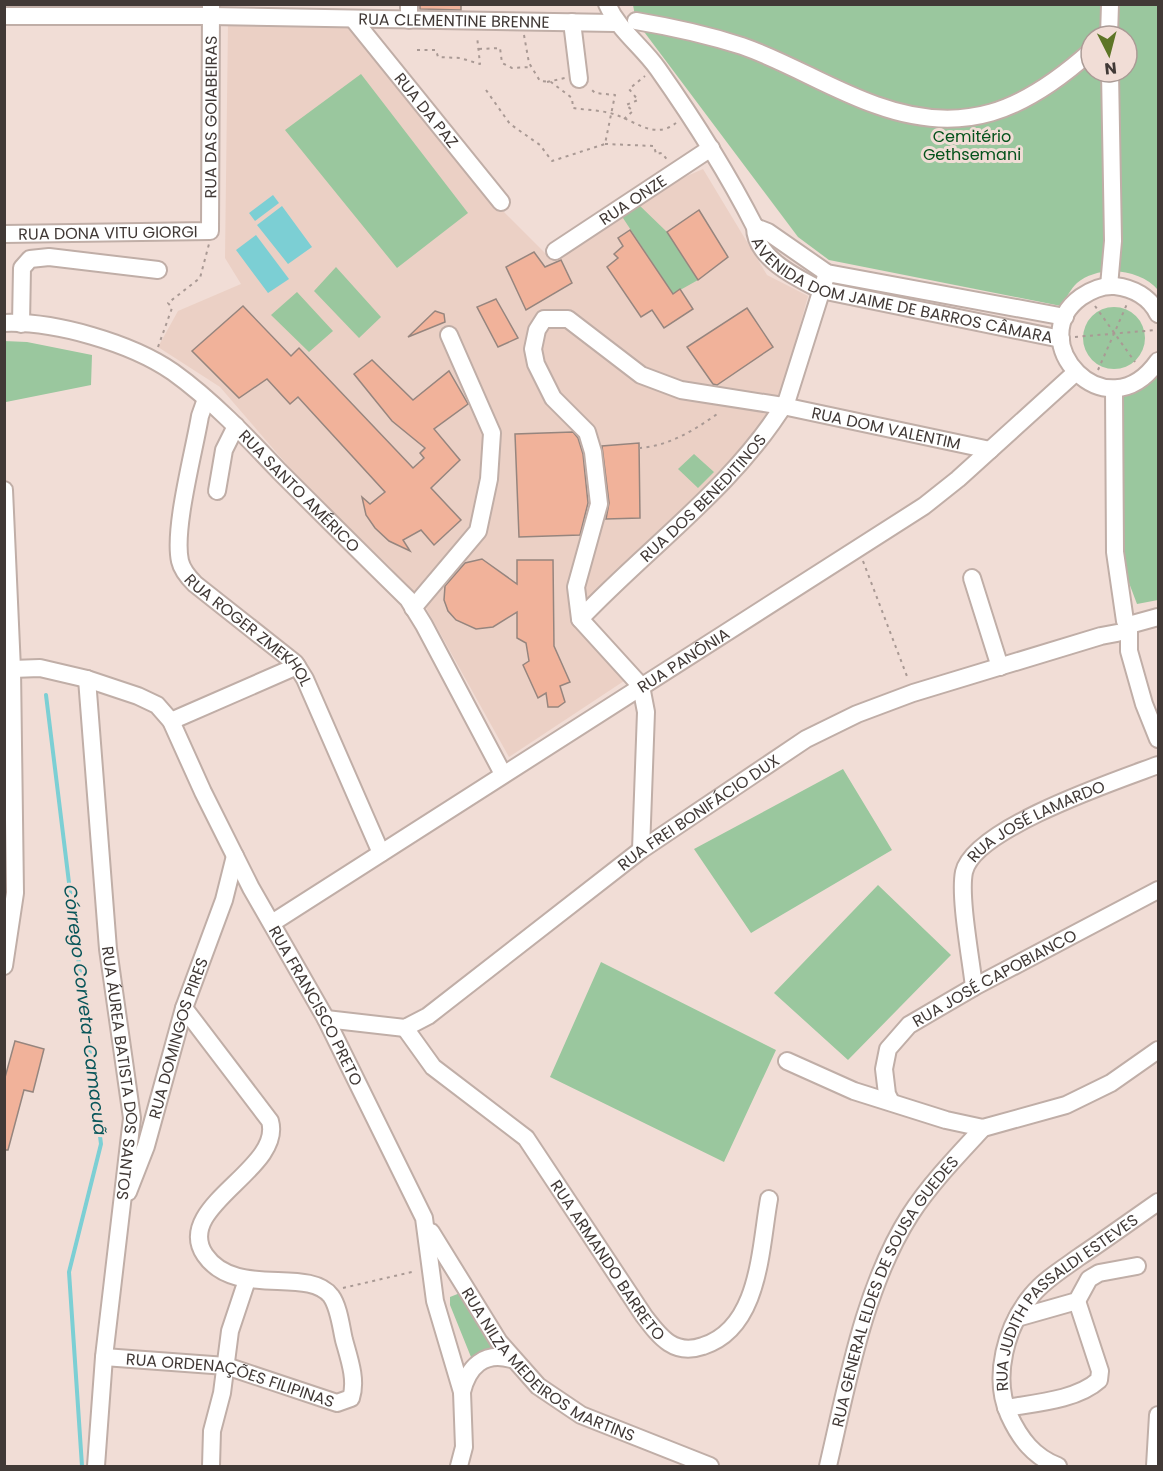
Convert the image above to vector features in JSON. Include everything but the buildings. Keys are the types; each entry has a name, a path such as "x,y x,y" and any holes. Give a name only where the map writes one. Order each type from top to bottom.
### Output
{"street":[{"path":"607,4 615,23"},
{"path":"1109,24 1110,4"},
{"name":"RUA CLEMENTINE BRENNE","path":"4,16 211,10 353,19 409,12 476,21 615,23"},
{"name":"RUA DAS GOIABEIRAS","path":"210,231 211,10"},
{"name":"RUA DA PAZ","path":"353,19 501,201"},
{"path":"636,21 669,26 742,46 876,106 931,119 980,117 1016,105 1065,75 1079,62"},
{"path":"572,22 579,79"},
{"name":"AVENIDA DOM JAIME DE BARROS CÂMARA","path":"615,23 657,67 711,148 755,227 755,236 762,249 796,277 821,290 1061,339"},
{"path":"1109,286 1113,241 1110,84"},
{"name":"RUA ONZE","path":"555,251 711,148"},
{"name":"AVENIDA DOM JAIME DE BARROS CÂMARA","path":"755,227 768,232 827,273 1065,317"},
{"name":"RUA DONA VITU GIORGI","path":"4,234 210,231"},
{"path":"13,324 22,268 30,259 49,257 158,270"},
{"name":"RUA DOS BENEDITINOS","path":"580,619 729,474 783,406 827,273"},
{"path":"1158,314 1145,297 1134,291 1109,286 1086,294 1076,301 1065,317 1061,339 1065,357 1075,373 1092,384 1114,388 1127,386 1145,376 1158,361"},
{"name":"RUA DOM VALENTIM","path":"580,619 576,587 599,504 593,452 587,432 553,398 536,364 533,349 537,330 544,319 568,319 641,375 681,390 783,406 990,450"},
{"name":"RUA SANTO AMÉRICO","path":"13,324 76,333 131,350 172,371 236,426 413,608 502,774"},
{"path":"413,608 478,531 489,479 492,433 449,335"},
{"name":"RUA PANÔNIA","path":"272,923 924,506 1075,373"},
{"path":"1114,388 1115,552 1129,651 1144,704 1158,739"},
{"name":"RUA ROGER ZMEKHOL","path":"206,399 200,416 180,530 180,562 195,584 286,654 297,666 305,678 381,853"},
{"path":"217,491 224,450 236,426"},
{"path":"4,490 12,669 15,893 4,966"},
{"path":"972,578 1000,667"},
{"path":"580,619 641,686 646,712 641,850"},
{"name":"RUA FREI BONIFÁCIO DUX","path":"405,1028 428,1016 641,850 806,739 857,714 913,693 1126,626"},
{"path":"171,721 297,666"},
{"name":"RUA FRANCISCO PRETO","path":"12,669 40,668 87,679 148,700 157,705 171,721 235,856 237,893 272,923 326,1019 424,1218 435,1301 462,1392 464,1437 459,1467"},
{"name":"RUA ÁUREA BATISTA DOS SANTOS","path":"87,679 108,949 132,1102 104,1357 96,1467"},
{"name":"RUA JOSÉ LAMARDO","path":"974,987 963,889 964,871 970,859 1000,834 1056,804 1158,765"},
{"name":"RUA DOMINGOS PIRES","path":"121,1209 146,1146 184,1008 237,893 231,873 235,856"},
{"name":"RUA JOSÉ CAPOBIANCO","path":"891,1102 887,1094 884,1069 888,1049 909,1025 974,987 1158,890"},
{"path":"184,1008 270,1121 272,1128 265,1147 252,1166 206,1213 200,1231 204,1254 211,1262 247,1280 295,1282 321,1288 327,1292"},
{"path":"326,1019 405,1028"},
{"name":"RUA ARMANDO BARRETO","path":"405,1028 433,1067 526,1138 644,1316 665,1343 680,1349 701,1347 722,1339 739,1322 754,1281 769,1199"},
{"path":"787,1061 854,1091 946,1120 983,1128 1066,1105 1111,1083 1158,1050"},
{"name":"RUA GENERAL ELDES DE SOUSA GUEDES","path":"828,1467 852,1362 876,1286 909,1216 948,1166 983,1128"},
{"name":"RUA JUDITH PASSALDI ESTEVES","path":"1058,1467 1044,1461 1019,1437 1006,1408 1002,1360 1017,1318 1033,1294 1041,1287 1158,1202"},
{"name":"RUA NILZA MEDEIROS MARTINS","path":"424,1218 438,1247 511,1359 538,1386 581,1415 710,1467"},
{"path":"1017,1318 1077,1301 1089,1279 1099,1273 1137,1266"},
{"path":"211,1467 212,1431 226,1366 230,1331 247,1280"},
{"name":"RUA ORDENAÇÕES FILIPINAS","path":"104,1357 226,1366 337,1403 351,1398 353,1390 351,1366 333,1298 327,1292"},
{"path":"1006,1408 1057,1399 1091,1388 1099,1380 1100,1371 1077,1301"},
{"path":"462,1392 468,1373 480,1360 502,1356 511,1359"},
{"path":"1155,1467 1158,1415"}],"path":[{"path":"417,50 436,50 438,57 460,57 480,64 476,21"},
{"path":"521,22 532,67 540,81 551,82 572,98 573,108 612,113 655,131 668,129 688,114"},
{"path":"479,49 500,48 502,63 512,68 532,67"},
{"path":"624,119 633,111 626,105 638,100 629,89 657,67"},
{"path":"486,90 510,123 540,145 552,161 605,144 654,146 656,154 662,153 670,164"},
{"path":"605,144 612,113"},
{"path":"153,362 172,308 168,303 200,278 210,231"},
{"path":"1092,384 1134,291"},
{"path":"1086,294 1145,376"},
{"path":"1061,339 1158,329"},
{"path":"639,448 656,447 685,434 735,400"},
{"path":"858,548 913,693"},
{"path":"327,1292 430,1268"}],"shaded area":[{"path":"228,23 349,28 498,206 551,259 671,183 703,169 767,275 808,296 779,403 725,470 580,627 624,681 509,757 426,608 390,567 302,482 220,387 158,347 178,311 241,284 225,258"}],"green space":[{"name":"Cemitério Gethsemani","path":"633,5 1158,5 1158,290 1141,277 1108,271 1086,277 1077,283 1061,306 829,260 798,237 636,21"},
{"path":"361,74 468,213 397,268 285,130"},
{"path":"638,204 667,232 698,280 673,294 621,215"},
{"path":"336,267 381,317 359,338 314,291"},
{"path":"297,292 333,331 309,352 271,315"},
{"path":"1108,307 1120,307 1136,316 1143,326 1145,338 1143,350 1136,360 1120,369 1108,369 1097,364 1088,355 1083,344 1083,332 1088,321 1097,312"},
{"path":"4,341 27,342 92,355 91,385 6,402"},
{"path":"1158,370 1158,600 1137,604 1123,567 1120,399 1147,384"},
{"path":"694,454 714,472 698,488 678,469"},
{"path":"843,769 892,850 751,933 694,849"},
{"path":"878,885 951,955 848,1060 774,993"},
{"path":"601,962 776,1050 724,1162 550,1077"},
{"path":"460,1293 500,1353 473,1362 450,1305 450,1297"}],"water":[{"path":"273,195 279,203 255,221 249,213"},
{"path":"282,206 312,247 288,264 257,225"},
{"path":"256,235 289,279 268,293 236,250"}],"waterway":[{"name":"Córrego Corveta-Camacuã","path":"46,695 101,1144 69,1272 82,1466"}]}
